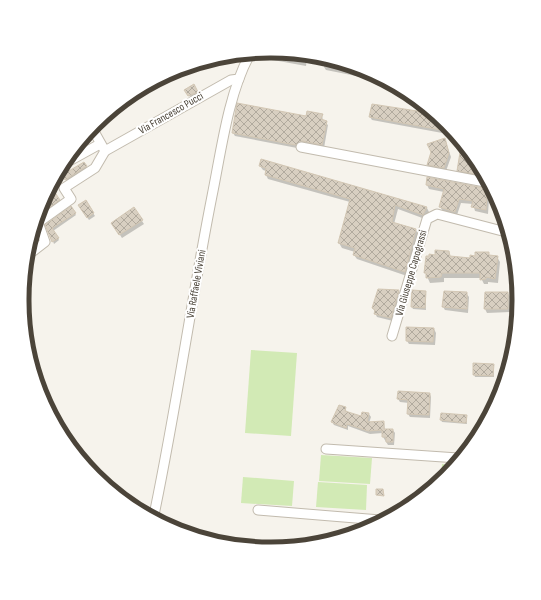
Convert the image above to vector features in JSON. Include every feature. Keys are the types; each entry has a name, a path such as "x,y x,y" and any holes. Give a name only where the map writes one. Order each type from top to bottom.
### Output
{"street":[{"name":"Via Raffaele Viviani","path":"155,512 203,245 226,128 239,79 247,60"},
{"name":"Via Francesco Pucci","path":"75,158 103,147 231,80 239,79"},
{"path":"95,134 103,147"},
{"name":"Via Francesco Pucci","path":"43,219 71,199 64,188 95,168 103,147"},
{"path":"300,147 481,181"},
{"name":"Via Giuseppe Capograssi","path":"392,336 427,219 437,214 502,231"},
{"name":"Via Francesco Pucci","path":"35,250 45,242 40,228"},
{"path":"326,450 453,458"},
{"path":"258,510 372,519"}],"green space":[{"path":"251,350 297,353 291,436 245,433"},
{"path":"321,455 372,458 370,484 319,481"},
{"path":"442,464 447,464 442,470"},
{"path":"243,477 294,481 292,506 241,503"},
{"path":"318,482 367,485 366,510 316,507"}],"building":[{"path":"194,84 198,92 188,96 184,90"},
{"path":"237,103 306,116 307,111 323,114 321,119 327,121 322,145 302,141 295,145 232,133"},
{"path":"372,104 423,112 442,130 369,117"},
{"path":"445,138 449,153 444,168 427,165 431,152 427,144"},
{"path":"460,151 477,174 457,171"},
{"path":"261,159 427,207 423,215 395,205 392,222 416,229 405,272 353,255 355,248 338,243 350,199 265,175 266,168 259,166"},
{"path":"84,162 87,166 65,180 63,176 65,173"},
{"path":"427,177 484,188 488,195 486,210 471,207 473,201 459,199 455,212 439,207 444,189 426,185"},
{"path":"55,192 60,200 46,210"},
{"path":"86,200 94,213 87,218 78,205"},
{"path":"71,206 76,213 52,228 59,238 52,242 45,225"},
{"path":"134,207 143,220 119,235 111,223"},
{"path":"435,250 449,251 450,256 470,258 470,255 475,256 475,252 489,252 489,255 498,256 495,279 486,277 486,279 480,280 480,273 442,273 441,277 426,278 426,273 424,273 426,256 429,256 429,254 435,255"},
{"path":"378,289 399,290 391,318 374,314 375,310 372,308"},
{"path":"412,290 426,291 425,308 411,307"},
{"path":"444,291 467,292 467,309 442,307"},
{"path":"485,292 508,292 508,309 484,309"},
{"path":"406,327 434,328 433,342 406,341"},
{"path":"473,363 494,364 493,376 473,375"},
{"path":"398,391 430,393 429,415 407,414 408,400 397,399"},
{"path":"339,405 346,407 345,411 361,416 362,412 369,413 367,422 384,421 384,429 393,429 393,442 386,442 386,437 382,437 382,430 368,431 347,424 346,428 331,422"},
{"path":"441,413 467,415 466,423 440,420"},
{"path":"376,489 383,489 384,496 376,495"}]}
